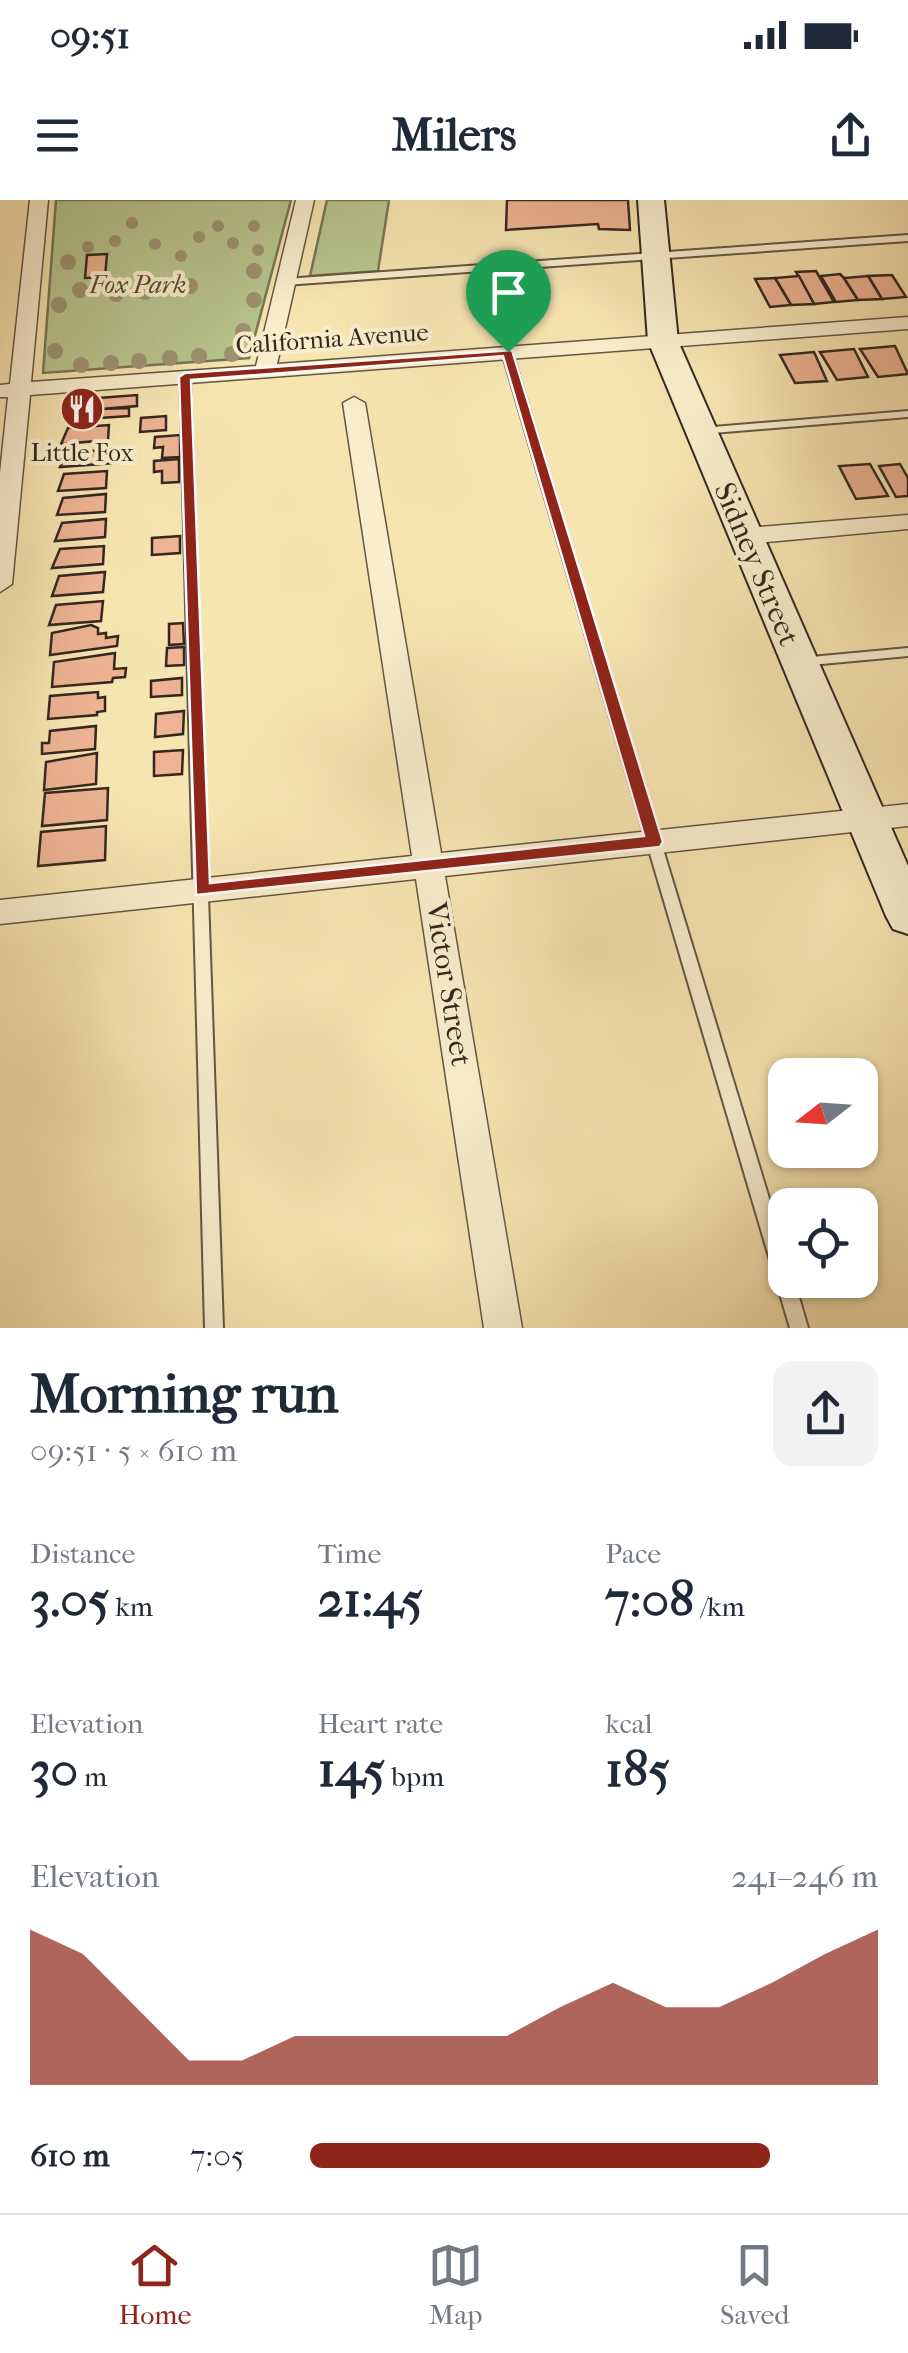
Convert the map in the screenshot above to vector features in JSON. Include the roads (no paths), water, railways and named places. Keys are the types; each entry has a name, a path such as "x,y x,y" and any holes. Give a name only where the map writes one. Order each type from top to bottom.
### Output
{"street":[{"path":"0,584 10,390 40,200"},
{"path":"265,371 305,200"},
{"name":"Sidney Street","path":"651,200 663,341 908,916"},
{"name":"California Avenue","path":"10,390 908,322"},
{"name":"Victor Street","path":"354,403 503,1328"},
{"path":"745,536 908,522"},
{"path":"0,912 908,815"}],"lane":[{"path":"285,282 908,238"},
{"path":"508,352 799,1328"},
{"path":"185,377 214,1328"},
{"path":"700,431 908,414"},
{"path":"799,662 908,652"}],"place":[{"name":"Little Fox","path":"82,409"}],"park label":[{"name":"Fox Park","path":"138,284"}]}
